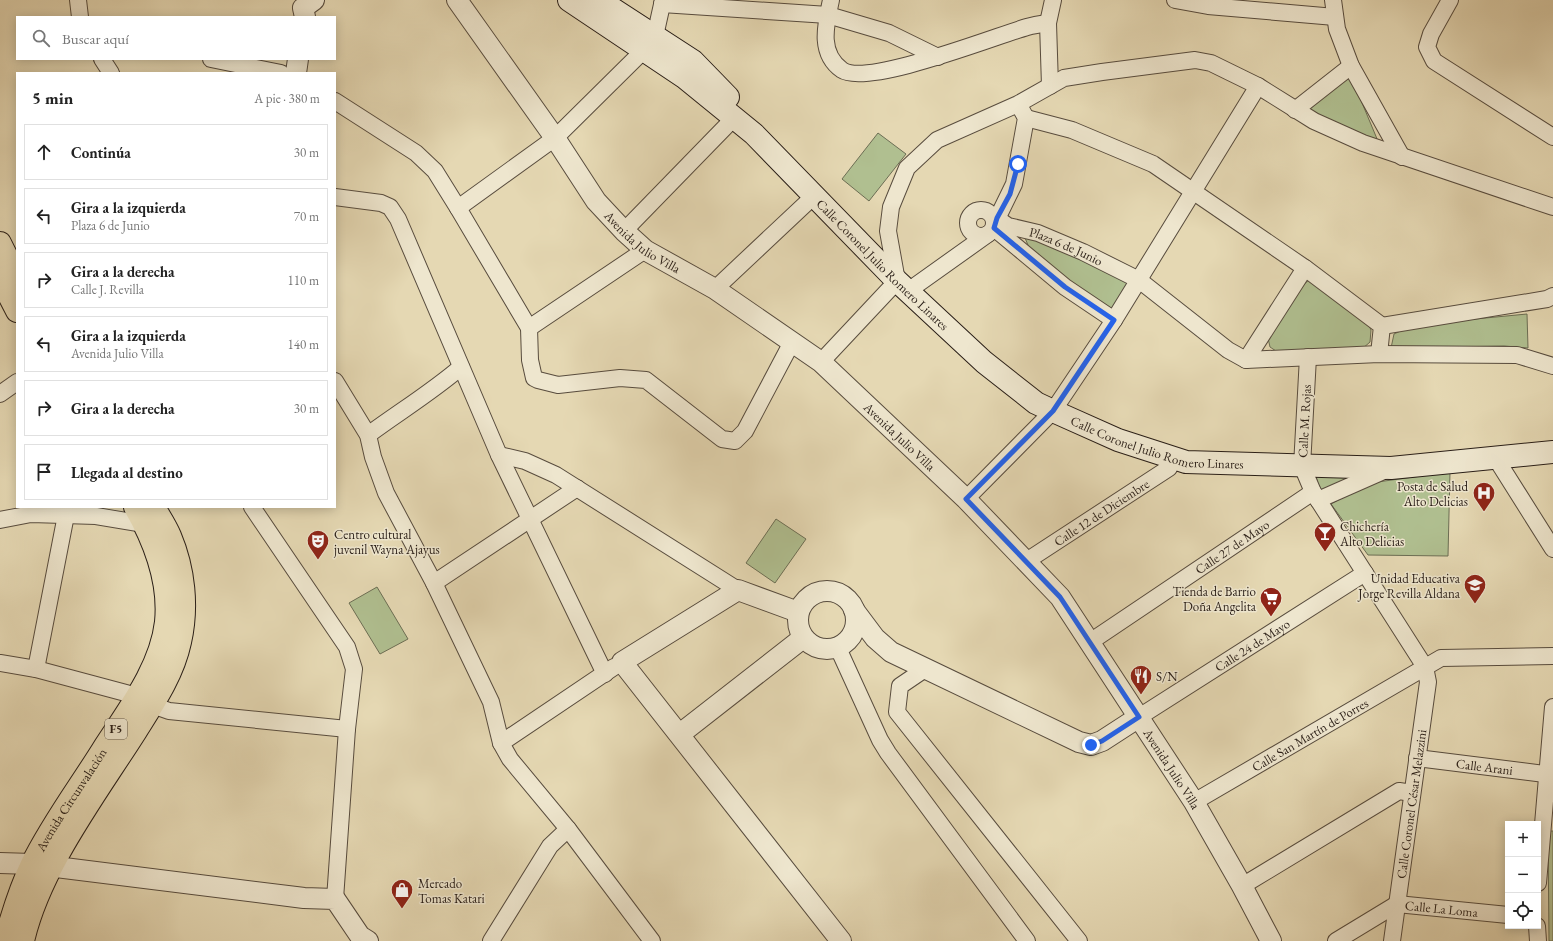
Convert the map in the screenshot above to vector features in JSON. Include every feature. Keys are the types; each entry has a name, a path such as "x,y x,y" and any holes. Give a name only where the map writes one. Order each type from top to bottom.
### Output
{"highway":[{"path":"0,243 16,275"},
{"path":"0,278 16,309"},
{"name":"Avenida Circunvalación","path":"5,941 12,913 145,700 171,669 180,643 184,613 184,588 179,559 170,534 144,513"},
{"name":"Avenida Circunvalación","path":"23,941 36,900 41,866"}],"main road":[{"name":"Calle Coronel Julio Romero Linares","path":"569,0 650,43 693,61 736,104 754,134"},
{"name":"Calle Coronel Julio Romero Linares","path":"599,0 650,43 684,77 754,134 903,286 984,362 1036,403 1118,440 1186,462 1391,468 1553,452"}],"street":[{"path":"78,0 80,16"},
{"name":"Avenida Julio Villa","path":"456,0 555,138 596,201 624,231 645,250 715,289 821,362 966,499 1060,597 1194,802 1242,886 1271,941"},
{"path":"1050,86 1048,23 1053,0"},
{"path":"1175,0 1335,17"},
{"path":"1333,0 1337,29 1351,66 1402,157"},
{"path":"1450,0 1431,34 1427,47 1434,61 1553,137"},
{"path":"458,208 555,138 650,43 662,2 830,7 938,57"},
{"path":"830,7 824,41 829,56 843,71 860,73 887,70 938,57 1029,26 1048,23"},
{"path":"103,60 110,72"},
{"path":"216,60 276,72"},
{"path":"296,72 298,60"},
{"path":"903,286 888,231 891,207 907,168 937,140 1018,104 1064,78 1195,60 1211,63 1258,86 1295,110 1347,136 1402,157 1553,207"},
{"path":"1295,110 1351,66"},
{"path":"966,499 1053,411 1114,320 1258,86"},
{"path":"336,102 416,153 435,172 529,328 530,360 534,378 558,385 620,378 646,380 722,439 735,441 745,431 792,342"},
{"path":"821,362 903,286 968,249 993,223 1010,194 1014,184 1026,118 1018,104"},
{"path":"624,231 734,117"},
{"path":"1026,118 1072,130 1153,164 1306,268 1382,326 1547,299 1553,296"},
{"path":"715,289 815,195"},
{"path":"336,197 381,203 390,207 398,219 499,455 605,674"},
{"path":"968,249 968,224 970,216 977,210 985,210 993,223"},
{"path":"969,229 976,235 980,236 993,223"},
{"name":"Plaza 6 de Junio","path":"993,223 1038,233 1083,252 1139,280 1228,350 1246,360"},
{"name":"Plaza 6 de Junio","path":"993,223 1065,287 1114,320"},
{"path":"529,328 645,250"},
{"path":"1246,360 1306,268"},
{"path":"1380,354 1382,326"},
{"path":"1246,360 1380,354 1517,355 1553,366"},
{"name":"Calle M. Rojas","path":"1308,357 1302,466 1315,496 1425,667"},
{"path":"368,435 409,404 437,387 461,367"},
{"path":"336,382 368,435 386,493 434,584 491,702 501,743 510,759 568,829 652,941"},
{"path":"0,394 16,383"},
{"path":"499,455 525,461 556,475 738,590 798,612"},
{"path":"1495,457 1553,549"},
{"name":"Calle 12 de Diciembre","path":"1025,562 1169,468 1174,458"},
{"name":"Calle 27 de Mayo","path":"1090,642 1315,496 1391,468"},
{"path":"434,584 577,488"},
{"path":"253,508 347,647 352,657 354,670 347,729 335,899 360,939"},
{"path":"0,520 31,514 96,516 144,513"},
{"path":"36,670 66,515"},
{"name":"Calle 24 de Mayo","path":"1139,717 1365,573"},
{"path":"501,743 622,662 738,590"},
{"path":"892,652 842,645 828,650 818,648 803,638 797,621 798,612 808,597 817,592 837,592 846,597 875,638 892,652 1079,742 1091,745 1102,741 1139,717"},
{"path":"842,645 852,634 856,625 854,610"},
{"path":"680,734 803,638"},
{"path":"842,645 880,740 888,753 1027,941"},
{"name":"Calle San Martín de Porres","path":"1194,802 1441,658 1553,656"},
{"path":"622,662 842,941"},
{"path":"0,663 36,670 145,700 170,711 347,729"},
{"name":"Calle Coronel César Melazzini","path":"1392,941 1428,682 1425,667"},
{"path":"926,669 900,686 897,712 1079,941"},
{"path":"1541,857 1550,775 1553,707"},
{"name":"Calle Arani","path":"1417,758 1550,775"},
{"path":"1242,886 1399,791 1412,793"},
{"path":"491,941 550,846 568,829"},
{"path":"0,863 41,866 304,898 335,899"},
{"name":"Calle La Loma","path":"1336,941 1397,904 1505,915"},
{"path":"1537,929 1538,941"}],"green space":[{"path":"1350,74 1380,146 1304,109"},
{"path":"878,133 906,154 869,201 842,179"},
{"path":"1025,238 1038,239 1131,284 1113,310 1070,282 1031,252"},
{"path":"1309,280 1367,321 1371,330 1370,342 1362,349 1276,351 1270,347 1268,338 1303,285"},
{"path":"1527,314 1528,348 1504,346 1391,348 1394,334 1413,325"},
{"path":"1315,471 1376,471 1320,494"},
{"path":"1450,472 1448,556 1368,555 1331,504 1370,483"},
{"path":"776,519 806,539 775,583 746,563"},
{"path":"377,587 408,639 380,654 349,603"},
{"path":"1548,831 1553,831 1553,941 1549,941"}],"place":[{"name":"Posta de Salud Alto Delicias","path":"1484,512"},
{"name":"Chichería Alto Delicias","path":"1325,552"},
{"name":"Centro cultural juvenil Wayna Ajayus","path":"318,560"},
{"name":"Unidad Educativa Jorge Revilla Aldana","path":"1475,604"},
{"name":"Tienda de Barrio Doña Angelita","path":"1271,618"},
{"name":"S/N","path":"1141,696"},
{"name":"Mercado Tomas Katari","path":"402,910"}],"route":[{"path":"1018,164 1014,184 997,218 994,228 1065,287 1114,320 1053,411 966,499 1060,597 1139,717 1102,741 1091,745"}]}
